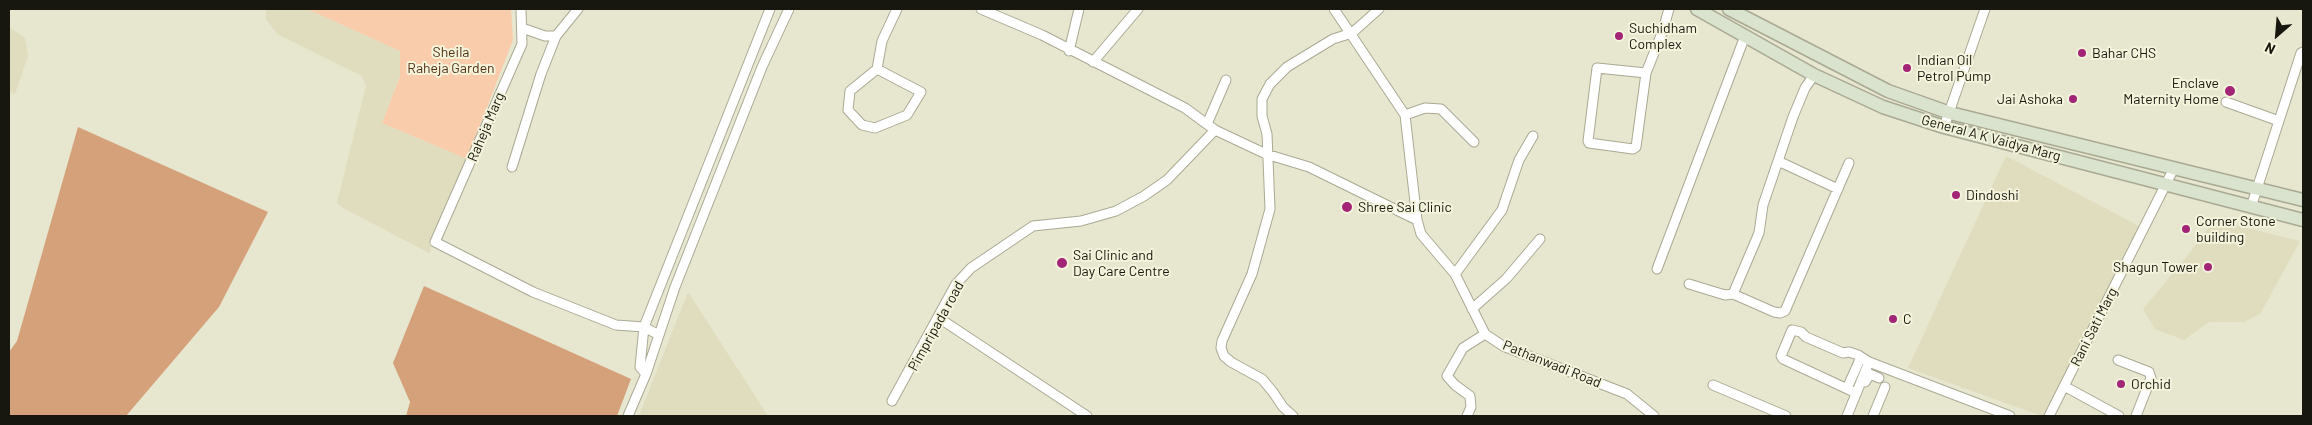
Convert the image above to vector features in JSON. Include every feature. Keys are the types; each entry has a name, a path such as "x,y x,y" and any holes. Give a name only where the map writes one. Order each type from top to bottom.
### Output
{"main road":[{"name":"General A K Vaidya Marg","path":"1697,9 1814,75 1883,107 1944,127 2303,220"},
{"name":"General A K Vaidya Marg","path":"1729,9 1888,91 1950,113 2303,200"}],"street":[{"name":"Raheja Marg","path":"521,9 522,44 435,242 533,292 616,325 644,327"},
{"path":"512,167 541,74 556,36 578,9"},
{"path":"646,374 640,367 644,327 770,9"},
{"path":"628,416 646,374 675,287 762,67 789,9"},
{"path":"877,70 922,92 907,115 875,128 862,125 848,110 850,91 877,70 882,41 897,9"},
{"path":"981,9 1042,35 1069,51 1185,108 1215,130 1266,154 1309,167 1417,220"},
{"path":"1069,51 1079,9"},
{"path":"1093,62 1138,9"},
{"path":"1334,9 1352,33 1405,115 1417,220 1422,234 1455,274 1485,334 1464,348 1447,376 1470,396 1470,407 1467,416"},
{"path":"1293,416 1283,407 1262,379 1231,362 1224,356 1221,348 1222,341 1252,274 1270,209 1266,154 1267,134 1262,116 1262,99 1270,84 1287,67 1333,39 1352,33 1379,9"},
{"path":"1646,73 1598,68 1589,143 1632,149 1636,147 1646,73 1662,33 1669,9"},
{"path":"1944,127 1985,9"},
{"path":"522,28 545,36 556,36"},
{"path":"1657,269 1745,36"},
{"path":"2251,207 2278,121 2303,52"},
{"path":"1733,294 1759,233 1764,205 1796,110 1814,75"},
{"path":"1207,124 1226,80"},
{"path":"2226,102 2278,121"},
{"path":"1405,115 1425,108 1441,109 1474,142"},
{"name":"Pimpripada road","path":"892,401 956,284 986,256 1032,226 1081,221 1116,211 1144,196 1168,180 1215,130"},
{"path":"1455,274 1502,210 1519,160 1533,136"},
{"path":"1778,161 1838,189"},
{"path":"1689,284 1725,295 1733,294 1774,312 1786,311 1849,163"},
{"name":"Rani Sati Marg","path":"2049,416 2066,387 2174,168"},
{"path":"1472,309 1506,280 1540,240"},
{"path":"938,318 1087,416"},
{"path":"644,327 659,335"},
{"path":"1856,393 1783,359 1782,356 1792,330 1795,329 1806,337 1843,353 1849,352 1869,362 2010,416"},
{"name":"Pathanwadi Road","path":"1485,334 1503,346 1627,394 1654,416"},
{"path":"1849,384 1861,357"},
{"path":"2118,360 2149,372 2151,378 2136,416"},
{"path":"1849,416 1869,362"},
{"path":"1849,416 1868,376 1870,374 1879,378"},
{"path":"1713,385 1786,416"},
{"path":"1873,416 1886,387"},
{"path":"2066,387 2119,416"}],"shaded area":[{"path":"266,9 307,9 400,51 400,75 382,123 467,159 429,253 343,208 337,203 366,86 362,76 277,34 266,19"},
{"path":"9,27 25,38 28,56 15,94 9,91"},
{"path":"78,127 268,212 219,307 126,416 9,416 9,352 17,341"},
{"path":"2006,156 2139,226 2047,416 2042,416 1908,368"},
{"name":"Shagun Tower","path":"2214,220 2300,241 2260,314 2244,322 2209,322 2184,340 2155,329 2143,309 2188,255"},
{"path":"424,286 631,379 617,416 406,416 410,402 393,363"},
{"path":"688,292 768,416 639,416"}],"green space":[{"name":"Sheila Raheja Garden","path":"307,9 511,9 513,40 467,159 382,123 400,76 400,51"}],"place":[{"name":"Suchidham Complex","path":"1619,36"},
{"name":"Bahar CHS","path":"2082,53"},
{"name":"Indian Oil Petrol Pump","path":"1907,68"},
{"name":"Enclave Maternity Home","path":"2230,91"},
{"name":"Jai Ashoka","path":"2073,99"},
{"name":"Dindoshi","path":"1956,195"},
{"name":"Shree Sai Clinic","path":"1347,207"},
{"name":"Corner Stone building","path":"2186,229"},
{"name":"Sai Clinic and Day Care Centre","path":"1062,263"},
{"name":"Shagun Tower","path":"2208,267"},
{"name":"C","path":"1893,319"},
{"name":"Orchid","path":"2121,384"}]}
